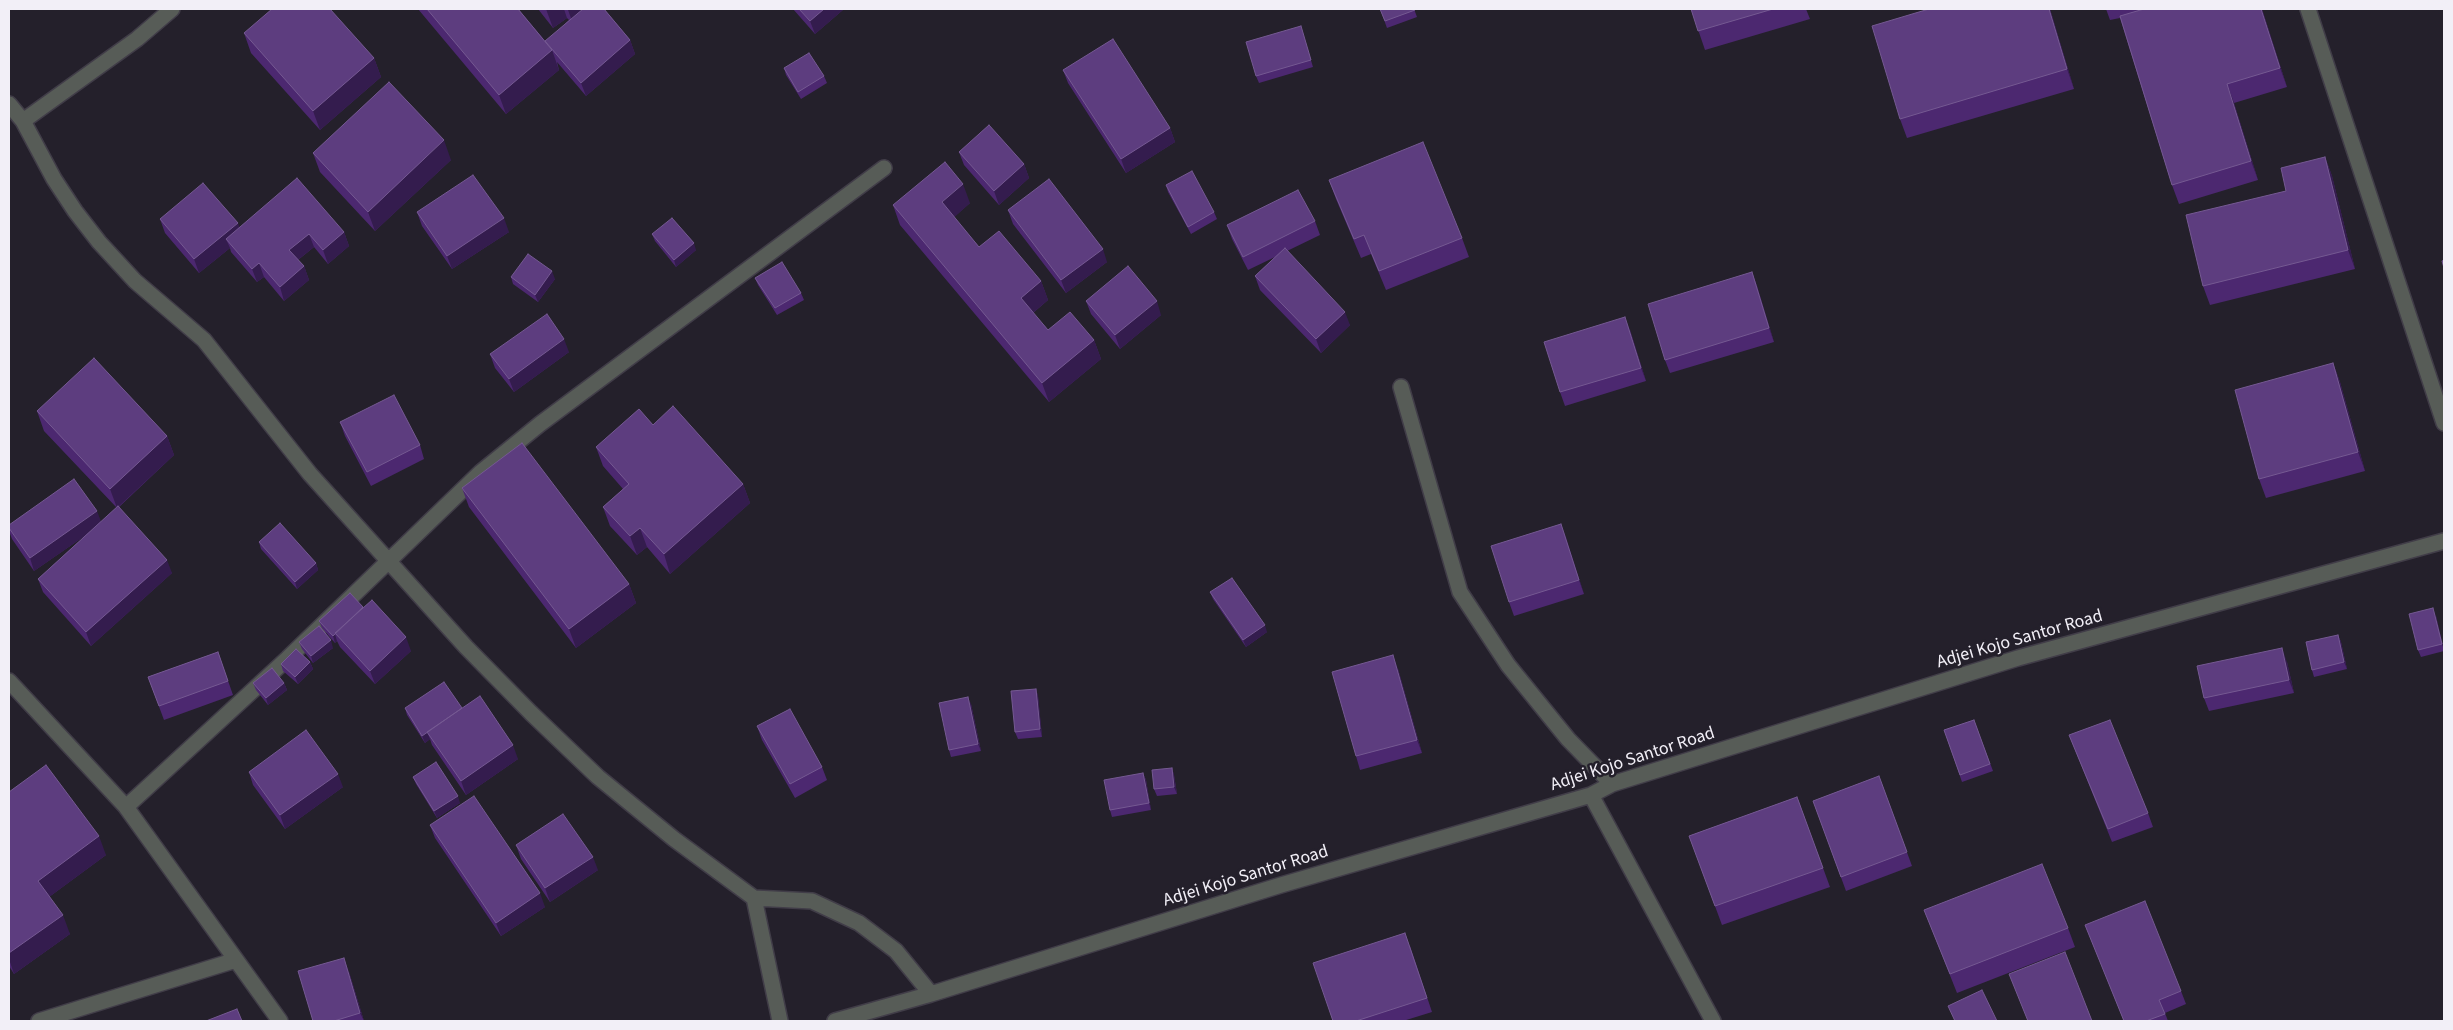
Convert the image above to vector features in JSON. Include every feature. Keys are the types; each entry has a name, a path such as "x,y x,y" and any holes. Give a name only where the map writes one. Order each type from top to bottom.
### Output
{"street":[{"path":"23,121 129,45 172,9"},
{"path":"2308,9 2444,422"},
{"path":"9,104 23,121 54,179 99,242 135,281 204,340 310,474 466,647 598,777 682,845 754,898 812,900 859,923 896,951 931,994"},
{"path":"126,807 288,658 388,559 481,472 540,424 884,168"},
{"path":"1401,387 1460,592 1508,665 1568,739 1612,784"},
{"name":"Adjei Kojo Santor Road","path":"835,1021 931,994 1281,885 1591,795 1612,784 2018,658 2444,541"},
{"path":"9,681 126,807 280,1021"},
{"path":"1591,795 1713,1021"},
{"path":"754,898 780,1021"},
{"path":"40,1021 236,960"}],"building":[{"path":"272,9 330,9 374,58 313,111 244,33"},
{"path":"427,9 518,9 552,50 499,95"},
{"path":"583,9 604,9 630,40 581,83 545,41"},
{"path":"799,9 824,9 810,21"},
{"path":"1380,9 1414,9 1415,10 1385,21"},
{"path":"1691,9 1773,9 1698,31"},
{"path":"1929,9 2049,9 2067,69 1900,119 1872,26"},
{"path":"2144,9 2261,9 2280,68 2227,84 2251,161 2172,185 2120,16"},
{"path":"1301,26 1311,60 1256,76 1246,42"},
{"path":"1113,39 1170,128 1121,159 1063,70"},
{"path":"809,53 824,76 798,92 784,68"},
{"path":"389,82 444,140 368,212 313,153"},
{"path":"989,125 1024,164 994,191 959,152"},
{"path":"1423,142 1462,238 1379,271 1364,235 1354,239 1329,180"},
{"path":"2325,157 2348,250 2203,286 2186,215 2286,191 2281,168"},
{"path":"945,162 963,184 942,202 979,247 999,231 1041,281 1021,298 1048,330 1070,312 1094,340 1042,383 893,205"},
{"path":"1192,171 1214,212 1188,227 1166,185"},
{"path":"473,175 504,218 447,256 417,212"},
{"path":"297,178 344,232 323,250 309,234 289,250 304,266 280,287 259,263 252,269 226,239"},
{"path":"1049,179 1103,249 1061,280 1008,210"},
{"path":"203,183 238,223 194,259 160,219"},
{"path":"1298,190 1315,221 1243,257 1227,225"},
{"path":"672,218 694,243 674,260 652,234"},
{"path":"1285,248 1345,312 1316,339 1255,276"},
{"path":"528,254 552,271 535,295 511,277"},
{"path":"782,262 801,293 775,308 755,278"},
{"path":"1128,266 1157,301 1115,335 1086,301"},
{"path":"1752,272 1769,328 1665,360 1648,304"},
{"path":"547,314 564,339 509,379 490,354"},
{"path":"1625,317 1641,368 1560,392 1544,342"},
{"path":"94,358 167,436 110,489 37,411"},
{"path":"2333,363 2358,452 2259,479 2235,390"},
{"path":"394,395 420,445 367,472 340,422"},
{"path":"673,406 743,484 664,554 640,528 630,536 603,507 629,484 596,447 639,409 653,425"},
{"path":"522,443 629,584 569,629 462,488"},
{"path":"74,479 97,511 30,558 9,528 9,525"},
{"path":"118,506 167,560 86,632 38,579"},
{"path":"280,523 316,563 295,582 259,542"},
{"path":"1561,524 1579,580 1509,602 1491,546"},
{"path":"1232,578 1265,625 1243,640 1210,592"},
{"path":"350,593 363,607 333,636 319,621"},
{"path":"372,600 406,637 370,671 335,633"},
{"path":"2433,608 2442,644 2418,650 2409,614"},
{"path":"319,626 331,640 311,656 299,642"},
{"path":"2338,635 2344,662 2312,670 2306,642"},
{"path":"2282,648 2289,680 2204,698 2197,666"},
{"path":"296,649 310,662 295,677 281,664"},
{"path":"218,652 228,681 159,706 148,677"},
{"path":"1393,655 1417,740 1356,756 1332,672"},
{"path":"272,668 284,683 266,698 253,683"},
{"path":"444,682 462,708 422,736 405,708"},
{"path":"1036,689 1040,729 1015,732 1011,691"},
{"path":"480,696 513,745 461,781 427,732"},
{"path":"968,697 978,744 949,750 939,703"},
{"path":"790,709 822,767 790,784 757,726"},
{"path":"1974,720 1990,764 1960,775 1944,730"},
{"path":"2110,720 2148,813 2108,829 2069,735"},
{"path":"306,730 338,774 280,815 249,772"},
{"path":"436,762 458,796 434,811 413,777"},
{"path":"46,765 99,836 38,881 63,915 9,953 9,792"},
{"path":"1172,768 1174,787 1154,789 1152,770"},
{"path":"1143,773 1149,803 1110,810 1104,780"},
{"path":"1879,776 1907,852 1841,877 1813,801"},
{"path":"474,796 540,893 496,923 430,825"},
{"path":"1797,797 1823,868 1715,906 1689,836"},
{"path":"563,814 593,857 545,888 516,845"},
{"path":"2042,864 2068,928 1950,974 1924,910"},
{"path":"2145,901 2181,991 2159,1000 2165,1014 2146,1021 2124,1021 2085,925"},
{"path":"1405,933 1427,998 1356,1021 1333,1021 1313,963"},
{"path":"2065,952 2092,1021 2028,1021 2009,974"},
{"path":"344,958 360,1013 334,1021 313,1021 298,971"},
{"path":"1982,990 1997,1021 1955,1021 1948,1006"},
{"path":"237,1009 242,1021 206,1021"}]}
